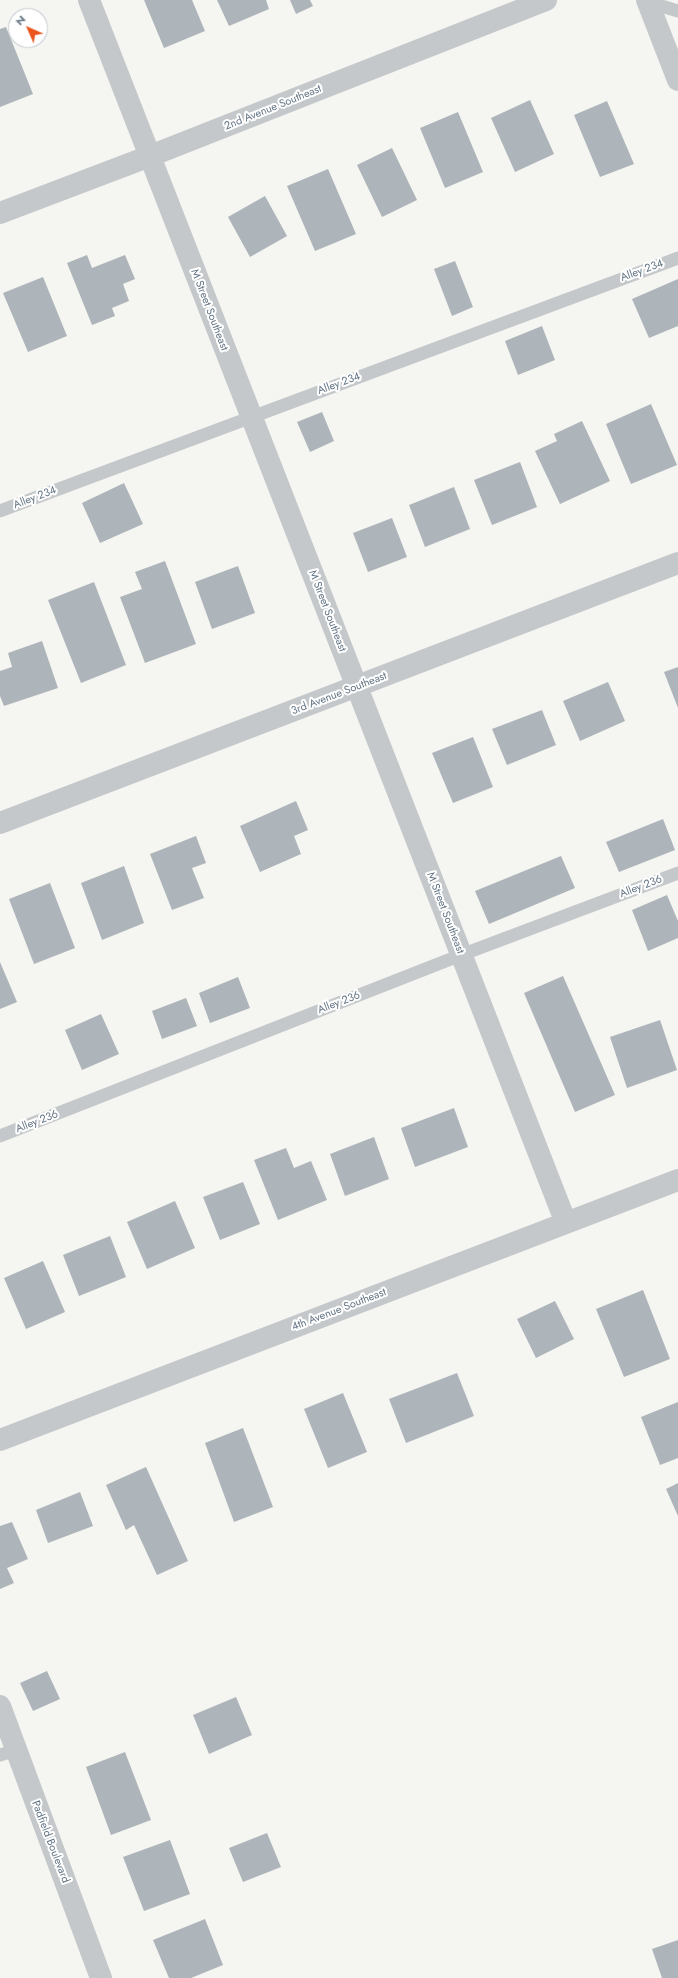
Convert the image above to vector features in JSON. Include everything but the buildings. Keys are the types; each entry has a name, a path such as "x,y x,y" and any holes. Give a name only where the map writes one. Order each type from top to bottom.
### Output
{"street":[{"name":"M Street Southeast","path":"89,0 566,1223"},
{"name":"2nd Avenue Southeast","path":"0,213 150,156 546,0"},
{"path":"648,1 678,80"},
{"name":"3rd Avenue Southeast","path":"0,823 678,563"},
{"name":"4th Avenue Southeast","path":"0,1440 678,1180"},
{"name":"Padfield Boulevard","path":"0,1706 8,1753 101,1978"}],"lane":[{"path":"648,1 678,11"},
{"name":"Alley 234","path":"0,512 251,416 678,258"},
{"name":"Alley 236","path":"0,1136 461,955 678,873"}]}
